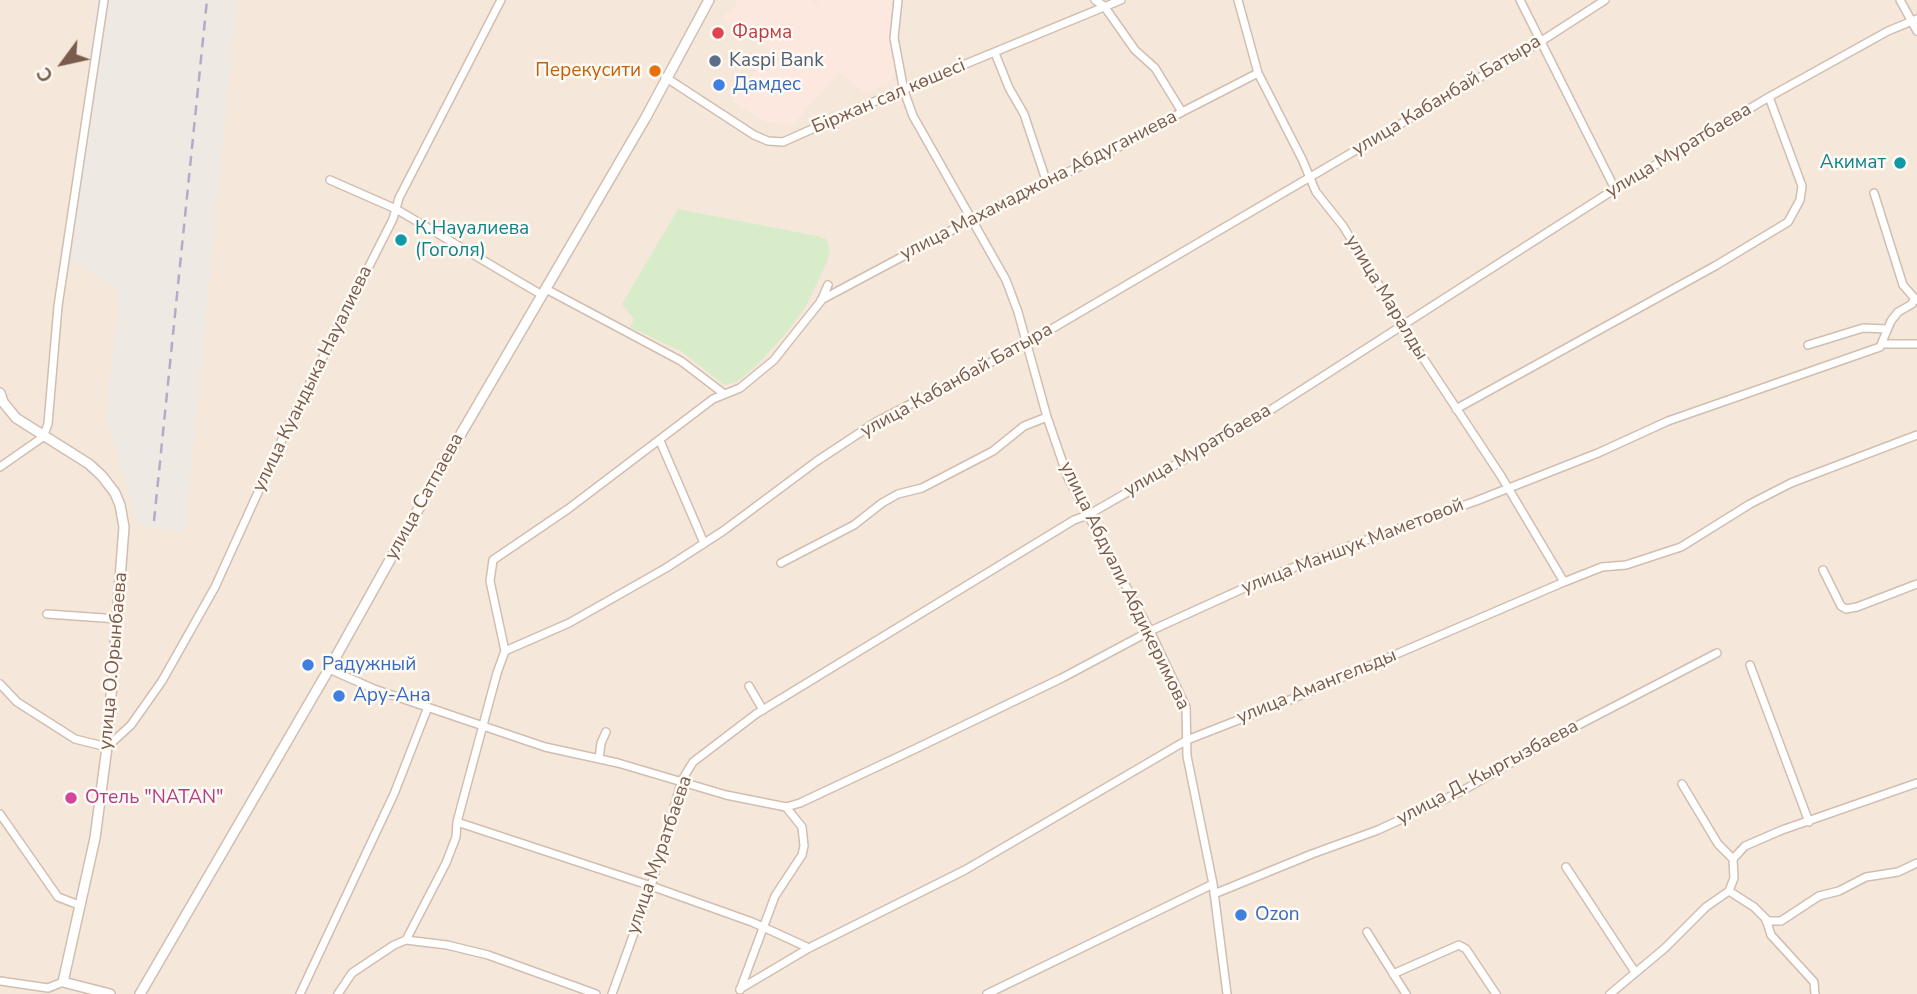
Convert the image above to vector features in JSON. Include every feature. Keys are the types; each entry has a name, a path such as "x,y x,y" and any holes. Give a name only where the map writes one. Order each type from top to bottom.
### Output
{"street":[{"path":"0,467 43,437 48,424 58,306 104,0"},
{"name":"улица Куандыка Науалиева","path":"107,747 131,725 162,681 197,621 290,422 501,0"},
{"name":"улица Сатпаева","path":"140,994 646,117 709,0"},
{"name":"улица Абдуали Абдикеримова","path":"898,0 894,38 904,90 913,116 1010,288 1047,417 1069,478 1150,631 1186,707 1187,756 1213,884 1227,994"},
{"path":"1095,0 1104,6 1135,50 1155,68 1182,111"},
{"name":"Біржан сал көшесі","path":"666,77 754,135 783,142 1121,0"},
{"name":"улица Маралды","path":"1238,0 1258,73 1302,159 1315,192 1354,244 1402,326 1564,582"},
{"path":"1520,0 1615,189"},
{"name":"улица Кабанбай Батыра","path":"505,652 569,623 704,543 876,422 1026,344 1540,42 1605,0"},
{"path":"1900,0 1914,20 1917,31"},
{"name":"улица Муратбаева","path":"612,994 651,886 682,780 693,762 764,710 1074,520 1088,515 1272,409 1615,189 1769,97 1888,31 1914,20"},
{"path":"995,53 1009,88 1024,114 1046,183"},
{"name":"улица Махамаджона Абдуганиева","path":"821,300 1258,73"},
{"path":"1456,409 1715,266 1788,222 1803,191 1769,97"},
{"path":"330,180 396,209 544,292 681,361 723,393"},
{"path":"1874,192 1903,285 1915,300 1898,312 1887,329 1882,344 1917,344"},
{"path":"406,940 446,863 456,837 457,822 505,652 491,581 493,560 568,509 723,393 740,388 774,360 821,300 828,285"},
{"path":"1808,345 1863,328 1887,329"},
{"name":"улица Маншук Маметовой","path":"786,807 1062,678 1150,631 1277,574 1598,453 1668,421 1880,347 1882,344"},
{"name":"улица О.Орынбаева","path":"0,393 16,418 89,464 102,476 121,505 124,527 107,747 95,838 58,987"},
{"path":"781,563 854,525 898,494 922,488 993,451 1024,426 1047,417"},
{"name":"улица Амангельды","path":"739,992 809,948 890,910 965,870 1187,740 1292,699 1602,567 1626,565 1681,547 1750,504 1791,483 1917,435"},
{"path":"660,441 704,543"},
{"path":"1823,570 1841,606 1846,609 1881,599 1917,584"},
{"path":"47,614 118,619"},
{"name":"улица Д. Кыргызбаева","path":"1214,894 1312,853 1378,830 1460,792 1567,731 1717,653"},
{"path":"1749,665 1809,822"},
{"path":"329,669 374,688 545,747 682,780 726,795 786,807 802,827 802,855 775,896 739,992"},
{"path":"0,684 17,702 63,733 107,747"},
{"path":"749,686 764,710"},
{"path":"300,994 394,794 428,707"},
{"path":"599,759 606,732"},
{"path":"1733,859 1745,846 1782,830 1917,783"},
{"path":"1610,994 1686,929 1706,907 1728,891 1734,878 1733,859 1718,844 1682,784"},
{"path":"0,814 58,897 79,905"},
{"path":"457,822 752,922 809,948"},
{"path":"1766,921 1781,921 1819,896 1839,891 1866,877 1898,872 1917,863"},
{"path":"1566,867 1635,972"},
{"path":"987,994 1213,884"},
{"path":"1728,891 1754,908 1766,921 1771,935 1814,982 1815,994"},
{"path":"1367,932 1406,994"},
{"path":"338,994 352,973 406,940 447,945 488,955 596,994"},
{"path":"1393,975 1459,945 1466,949 1496,994"},
{"path":"0,981 110,994"}],"shaded area":[{"path":"0,0 1917,0 1917,994 0,994"},
{"path":"96,0 237,0 185,531 137,525 126,480 106,421 119,292 71,259"},
{"path":"735,0 810,0 819,5 817,0 892,0 890,12 897,69 889,83 866,93 839,72 792,125 765,122 732,101 772,49 723,19 738,3"}],"green space":[{"path":"678,209 817,236 826,239 830,250 805,308 783,337 754,368 736,382 724,385 681,351 630,327 634,319 622,304"}],"railway":[{"path":"154,521 207,0"}],"place":[{"name":"Фарма","path":"718,33"},
{"name":"Kaspi Bank","path":"715,61"},
{"name":"Перекусити","path":"655,71"},
{"name":"Дамдес","path":"719,85"},
{"name":"Акимат","path":"1900,163"},
{"name":"К.Науалиева (Гоголя)","path":"401,240"},
{"name":"Радужный","path":"308,665"},
{"name":"Ару-Ана","path":"339,696"},
{"name":"Отель \"NATAN\"","path":"71,798"},
{"name":"Ozon","path":"1241,915"}]}
